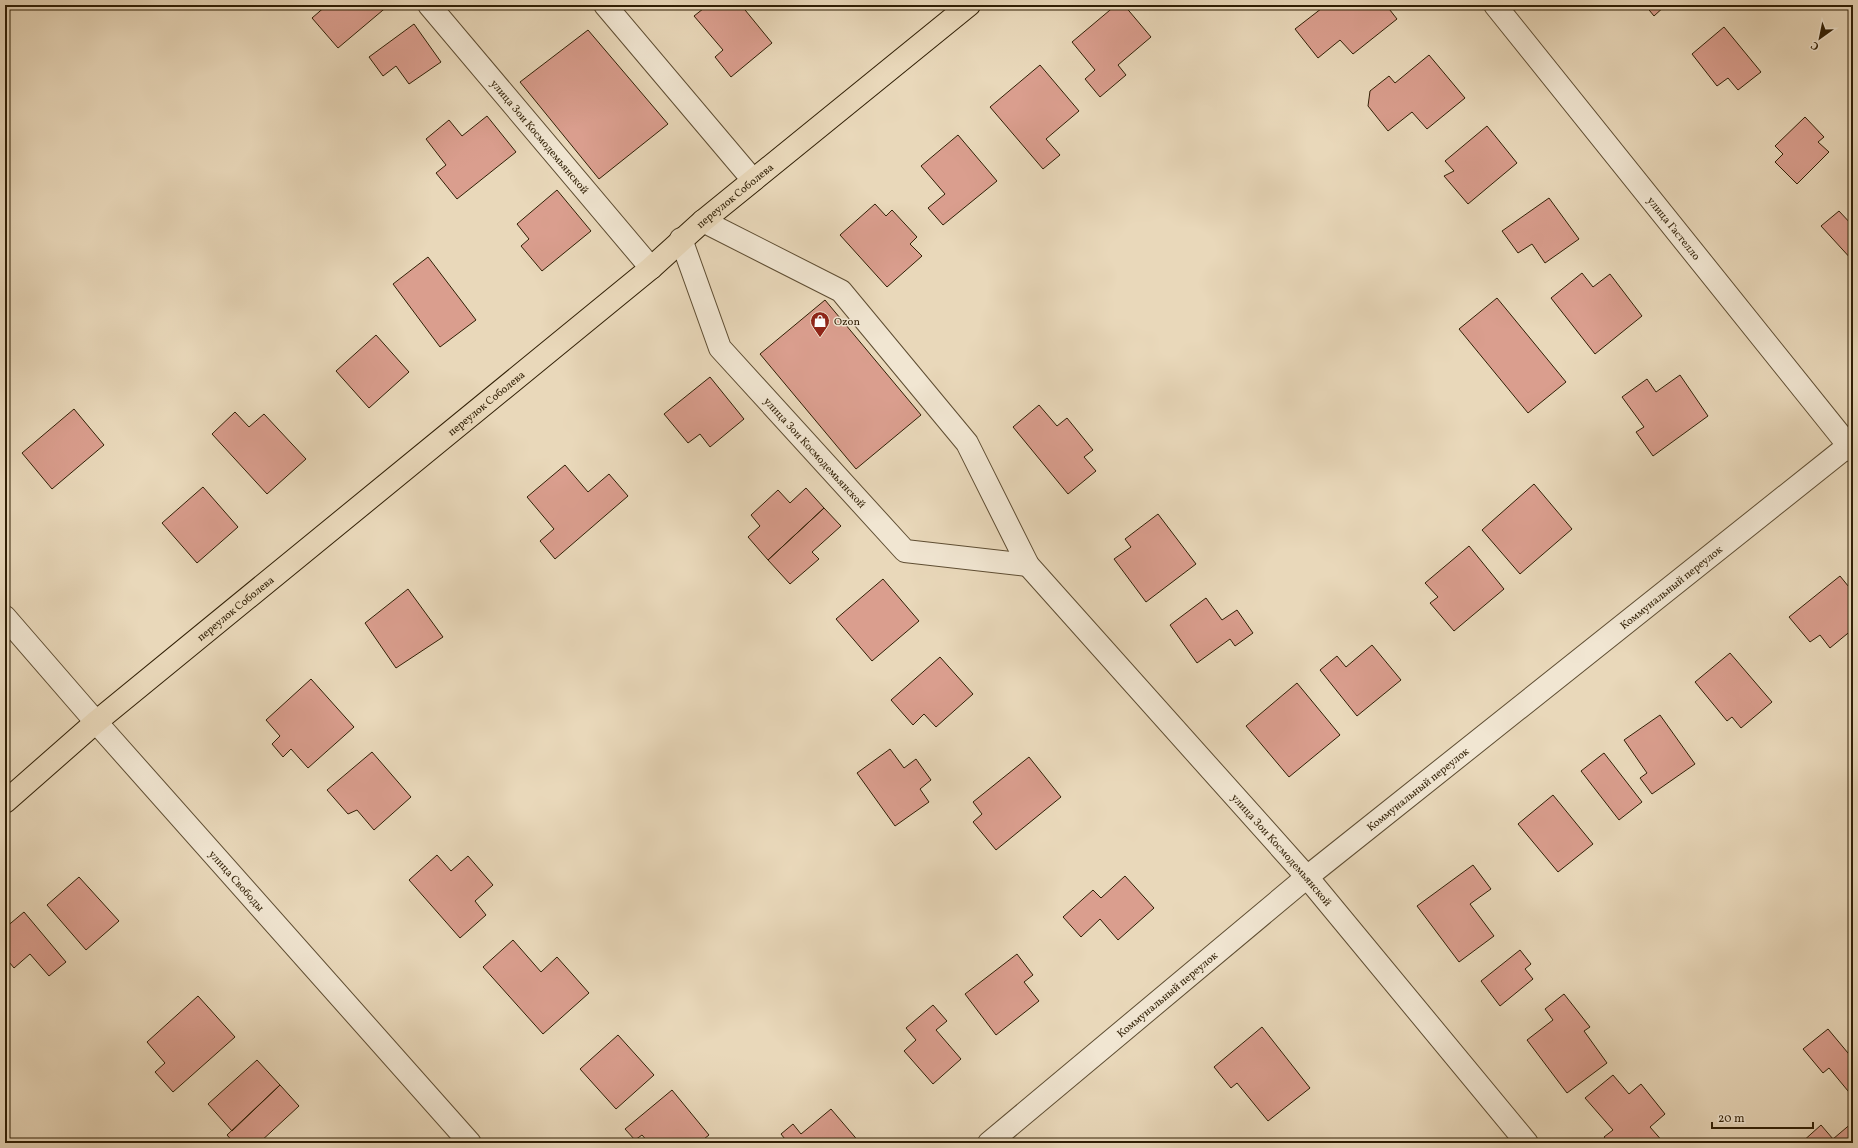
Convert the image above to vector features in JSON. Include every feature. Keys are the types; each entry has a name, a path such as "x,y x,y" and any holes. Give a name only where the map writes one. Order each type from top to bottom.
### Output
{"main road":[{"name":"переулок Соболева","path":"5,802 96,722 651,268 681,239 969,5"}],"street":[{"name":"улица Зои Космодемьянской","path":"429,5 651,268"},
{"path":"605,5 753,180"},
{"name":"улица Гастелло","path":"1495,5 1851,446"},
{"name":"улица Зои Космодемьянской","path":"703,221 840,291 967,443 1028,565 1307,877 1527,1143"},
{"name":"улица Зои Космодемьянской","path":"681,239 720,348 905,551 1028,565"},
{"name":"Коммунальный переулок","path":"989,1143 1307,877 1851,446"},
{"name":"улица Свободы","path":"5,616 96,722 470,1143"}],"building":[{"path":"327,5 389,5 338,48 312,18"},
{"path":"708,5 741,5 772,43 731,77 715,57 723,50 694,16"},
{"path":"1116,5 1124,5 1151,37 1118,65 1126,75 1100,97 1085,79 1095,70 1072,42"},
{"path":"1326,5 1337,5 1338,7 1341,5 1386,5 1397,19 1353,54 1340,40 1318,58 1295,29"},
{"path":"1645,5 1666,5 1654,16"},
{"path":"414,24 441,62 409,84 396,66 383,76 369,57"},
{"path":"1724,27 1761,72 1738,90 1728,78 1717,86 1692,54"},
{"path":"588,30 668,124 599,179 520,82"},
{"path":"1429,55 1465,98 1427,129 1412,112 1388,131 1368,106 1370,91 1389,76 1395,83"},
{"path":"1040,65 1079,111 1046,139 1060,155 1043,169 990,107"},
{"path":"487,116 516,152 457,199 436,173 446,165 426,139 449,120 462,136"},
{"path":"1805,117 1824,137 1818,142 1829,152 1797,184 1775,162 1783,154 1775,146"},
{"path":"1487,126 1517,163 1468,204 1444,176 1454,171 1445,161"},
{"path":"958,135 997,181 943,225 928,208 945,194 921,166"},
{"path":"557,190 591,231 542,271 521,246 529,239 517,224"},
{"path":"1549,198 1579,239 1545,263 1532,244 1518,253 1502,231"},
{"path":"875,204 886,216 892,210 917,237 910,244 922,256 887,287 840,235"},
{"path":"1839,211 1853,226 1853,261 1821,226"},
{"path":"428,257 476,320 440,347 393,284"},
{"path":"1582,273 1593,287 1610,274 1642,316 1595,354 1551,298"},
{"path":"1497,298 1566,382 1528,413 1459,329"},
{"path":"825,300 921,415 856,469 760,354"},
{"path":"376,335 409,372 369,408 336,371"},
{"path":"1680,375 1708,416 1653,456 1636,432 1644,427 1622,397 1647,379 1656,392"},
{"path":"710,377 744,419 710,447 700,434 688,443 664,414"},
{"path":"5,384 9,389 5,393"},
{"path":"1039,405 1057,426 1067,418 1093,450 1084,457 1096,471 1068,494 1013,427"},
{"path":"74,409 104,445 52,489 22,453"},
{"path":"235,412 249,427 264,414 306,459 267,494 212,434"},
{"path":"565,465 588,492 609,474 628,496 555,559 540,541 554,529 527,497"},
{"path":"1534,484 1572,529 1520,574 1482,530"},
{"path":"203,487 238,527 197,563 162,523"},
{"path":"806,488 824,508 768,560 748,537 760,526 751,515 778,490 790,503"},
{"path":"824,508 841,526 812,552 819,559 790,584 768,560"},
{"path":"1158,514 1196,564 1146,602 1114,559 1131,547 1125,539"},
{"path":"1469,546 1504,589 1454,631 1430,603 1438,597 1425,583"},
{"path":"1840,576 1853,592 1853,629 1830,648 1820,635 1810,642 1789,617"},
{"path":"883,579 919,621 872,661 836,619"},
{"path":"408,589 443,637 396,668 365,623"},
{"path":"1206,598 1222,620 1237,610 1253,633 1235,646 1230,639 1197,663 1170,625"},
{"path":"1372,645 1401,680 1357,716 1320,670 1337,656 1346,667"},
{"path":"1730,653 1772,702 1741,728 1732,717 1727,721 1695,682"},
{"path":"940,657 973,694 936,727 924,714 913,725 891,700"},
{"path":"311,679 354,727 308,768 291,749 283,757 272,744 280,736 266,720"},
{"path":"1297,683 1340,735 1289,777 1246,726"},
{"path":"1660,715 1695,764 1652,794 1640,778 1647,773 1624,740"},
{"path":"890,749 904,768 916,759 931,780 920,789 929,802 895,826 857,773"},
{"path":"372,752 411,797 374,830 357,810 348,814 327,790"},
{"path":"1604,753 1642,802 1619,820 1581,771"},
{"path":"1029,757 1061,797 996,850 973,822 982,814 973,802"},
{"path":"1553,795 1593,844 1558,872 1518,824"},
{"path":"437,855 451,871 468,856 493,885 475,901 486,915 460,938 409,880"},
{"path":"1473,865 1491,889 1470,904 1494,936 1459,962 1417,906"},
{"path":"1125,876 1154,908 1118,940 1100,919 1081,937 1063,917 1093,890 1101,898"},
{"path":"79,877 119,921 86,950 47,905"},
{"path":"24,912 66,962 49,976 30,954 14,968 5,957 5,928"},
{"path":"513,940 541,972 557,957 589,993 543,1034 483,967"},
{"path":"1520,950 1531,964 1525,969 1533,979 1500,1006 1481,981"},
{"path":"1017,954 1033,975 1024,982 1039,1001 996,1035 965,994"},
{"path":"1564,994 1590,1027 1584,1031 1607,1063 1567,1093 1527,1040 1553,1020 1545,1009"},
{"path":"198,996 235,1037 173,1092 155,1072 165,1063 147,1042"},
{"path":"933,1005 947,1021 936,1030 961,1059 933,1084 904,1051 916,1040 906,1028"},
{"path":"1262,1027 1310,1088 1268,1121 1237,1083 1231,1088 1214,1067"},
{"path":"1828,1029 1853,1059 1853,1097 1829,1068 1823,1073 1803,1049"},
{"path":"618,1035 654,1075 616,1109 580,1069"},
{"path":"257,1060 280,1085 232,1131 208,1104"},
{"path":"1613,1075 1629,1094 1641,1084 1665,1114 1650,1127 1664,1143 1609,1143 1604,1137 1613,1130 1585,1098"},
{"path":"280,1085 299,1106 259,1143 234,1143 227,1135"},
{"path":"672,1090 709,1135 699,1143 649,1143 642,1135 635,1140 625,1129"},
{"path":"831,1109 860,1143 788,1143 781,1134 793,1124 801,1134"},
{"path":"1853,1122 1853,1143 1801,1143 1821,1125 1833,1139"}],"place":[{"name":"Ozon","path":"820,338"}]}
